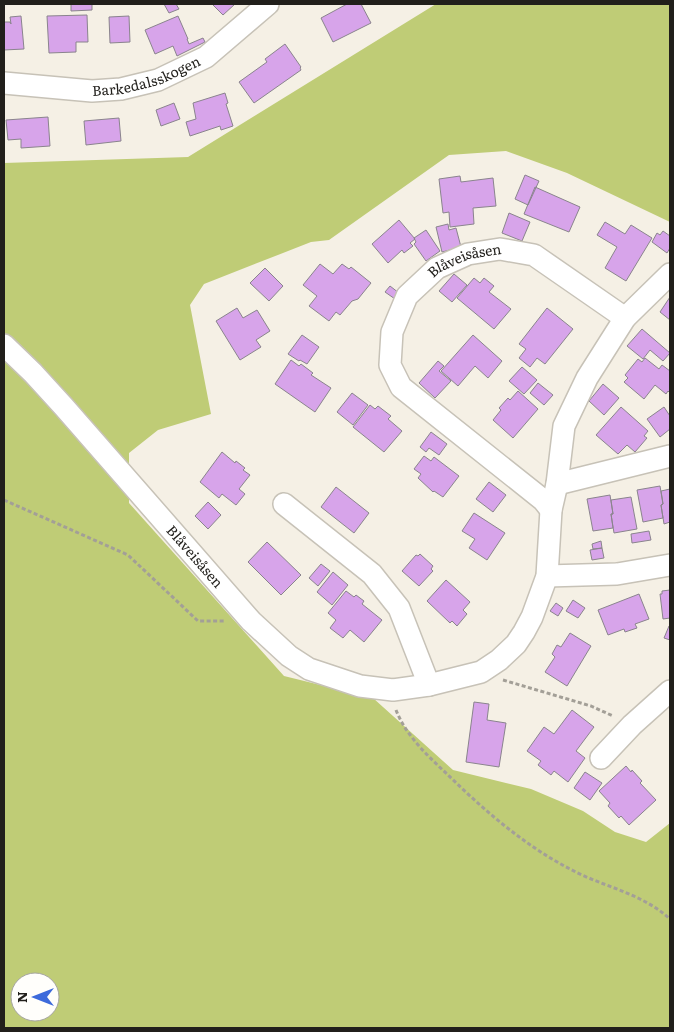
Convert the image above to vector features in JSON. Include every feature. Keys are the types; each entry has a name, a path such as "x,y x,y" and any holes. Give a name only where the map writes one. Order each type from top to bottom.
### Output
{"street":[{"name":"Barkedalsskogen","path":"4,82 92,91 121,89 158,80 206,56 268,4"},
{"name":"Blåveisåsen","path":"551,510 543,500 401,387 390,365 392,332 407,296 436,268 468,254 500,249 534,256 625,318"},
{"name":"Blåveisåsen","path":"4,345 70,414 251,621 289,656 309,669 360,686 393,690 429,685 480,672 499,660 516,644 524,632 532,617 547,576 551,510 557,484 564,426 587,378 625,318 670,274"},
{"path":"557,484 670,456"},
{"path":"284,504 372,574 400,608 429,685"},
{"path":"547,576 617,574 670,565"},
{"path":"601,758 632,725 670,691"}],"path":[{"path":"4,500 128,555 198,621 251,621"},
{"path":"480,672 524,688 591,706 632,725"},
{"path":"393,690 393,704 400,722 424,752 478,804 512,832 545,855 583,875 627,892 659,908 670,919"}],"green space":[{"path":"436,4 670,4 670,222 567,173 506,151 449,155 329,240 311,242 204,284 190,305 211,414 158,430 129,453 129,503 284,676 373,698 453,770 531,789 583,811 615,832 646,842 670,823 670,1028 4,1028 4,163 188,157"}],"building":[{"path":"71,4 92,4 92,10 71,11"},
{"path":"164,4 176,4 179,9 169,13"},
{"path":"212,4 235,4 223,15"},
{"path":"347,4 361,4 371,23 333,42 321,18"},
{"path":"87,15 88,42 76,42 76,52 49,53 47,16"},
{"path":"21,16 24,49 4,50 4,22 10,22 11,24 10,17"},
{"path":"129,16 130,42 110,43 109,17"},
{"path":"178,16 189,44 203,38 205,42 177,56 173,46 155,54 145,30"},
{"path":"285,44 301,67 301,70 254,103 239,82 267,62 265,59"},
{"path":"225,93 228,103 226,104 233,126 221,130 220,126 190,136 186,122 196,119 193,103"},
{"path":"174,103 180,119 161,126 156,110"},
{"path":"48,117 50,146 21,148 21,139 8,140 6,120"},
{"path":"119,118 121,141 86,145 84,121"},
{"path":"525,175 539,181 528,205 515,199"},
{"path":"460,176 461,182 493,178 496,206 473,208 474,224 450,227 449,212 443,213 439,179"},
{"path":"535,187 580,207 569,232 524,214"},
{"path":"509,213 530,222 522,241 502,233"},
{"path":"399,220 415,239 410,243 413,246 404,253 402,250 388,263 372,244"},
{"path":"605,222 625,234 631,225 652,238 626,281 605,268 617,247 597,235"},
{"path":"448,224 449,230 456,228 461,247 442,252 436,227"},
{"path":"426,230 440,251 426,261 414,244 416,242 414,238"},
{"path":"663,231 670,236 670,248 667,253 652,242 657,233 660,235"},
{"path":"320,264 333,274 342,264 349,269 351,267 371,283 358,299 352,301 340,315 336,312 329,321 309,306 317,296 303,285"},
{"path":"265,268 283,286 269,301 250,283"},
{"path":"454,274 467,285 452,302 439,291"},
{"path":"474,278 480,283 484,278 494,286 489,292 511,309 494,329 457,298"},
{"path":"390,286 399,293 395,299 385,292"},
{"path":"670,297 670,320 660,312"},
{"path":"237,308 243,318 257,310 270,331 256,340 261,347 240,360 216,321"},
{"path":"547,308 573,329 545,364 537,358 530,367 519,358 526,349 519,344"},
{"path":"642,329 670,353 663,361 650,350 643,359 627,346"},
{"path":"302,335 319,347 307,364 288,354"},
{"path":"473,335 502,361 488,378 475,366 458,386 441,371"},
{"path":"645,358 659,369 662,365 670,371 670,393 668,391 666,394 655,385 644,399 624,382 628,378 625,375 638,359 642,362"},
{"path":"291,360 299,366 301,364 313,373 311,375 331,388 315,412 275,384"},
{"path":"438,361 444,366 439,371 451,381 435,398 419,383"},
{"path":"522,367 537,380 524,394 509,381"},
{"path":"538,383 553,395 544,405 530,393"},
{"path":"603,384 619,398 604,415 589,401"},
{"path":"518,391 538,409 513,438 493,420 501,410 499,408"},
{"path":"352,393 368,405 353,425 337,412"},
{"path":"370,405 375,409 378,406 391,416 388,419 402,431 384,452 353,427"},
{"path":"621,407 648,431 644,436 647,438 635,452 627,445 618,454 596,435"},
{"path":"664,407 670,416 670,429 660,437 647,419"},
{"path":"431,432 447,444 439,455 429,448 426,452 420,447"},
{"path":"222,452 235,463 236,461 245,468 243,470 250,475 239,489 245,494 236,505 222,494 219,498 200,482"},
{"path":"424,456 431,461 434,457 459,476 443,497 433,492 418,478 421,474 414,469"},
{"path":"489,482 506,495 493,512 476,499"},
{"path":"660,486 663,518 643,522 637,490"},
{"path":"336,487 369,513 354,533 321,507"},
{"path":"670,489 670,522 664,524 661,491"},
{"path":"610,495 613,528 593,531 587,499"},
{"path":"631,497 637,529 614,533 611,500"},
{"path":"208,502 221,515 208,529 195,516"},
{"path":"474,513 505,533 487,560 469,548 475,539 462,531"},
{"path":"649,531 651,540 632,543 631,534"},
{"path":"601,541 602,548 593,549 592,544"},
{"path":"267,542 301,575 281,595 248,562"},
{"path":"602,548 604,558 592,560 590,550"},
{"path":"420,554 433,566 431,569 433,571 419,586 402,571 416,555"},
{"path":"321,564 330,571 318,586 309,578"},
{"path":"333,572 348,585 332,605 317,592"},
{"path":"446,580 470,602 463,610 467,614 457,626 452,621 450,623 427,601"},
{"path":"670,590 670,618 663,619 660,594 662,594 662,591"},
{"path":"346,591 364,601 362,604 382,620 364,642 350,630 343,638 330,628 336,620 328,613"},
{"path":"639,594 649,619 635,624 637,628 625,632 624,629 608,635 598,610"},
{"path":"573,600 585,608 578,618 566,611"},
{"path":"556,603 563,608 558,616 550,611"},
{"path":"670,627 670,640 664,638"},
{"path":"570,633 591,646 567,686 545,672 555,657 552,654 557,645 561,647"},
{"path":"474,702 489,704 487,720 506,723 499,767 466,762"},
{"path":"572,710 594,727 576,751 585,758 568,782 554,771 551,775 538,765 541,761 527,751 544,727 554,734"},
{"path":"626,766 642,781 640,783 656,800 629,825 621,816 619,818 608,806 610,803 599,791"},
{"path":"585,772 602,783 590,800 574,788"}]}
